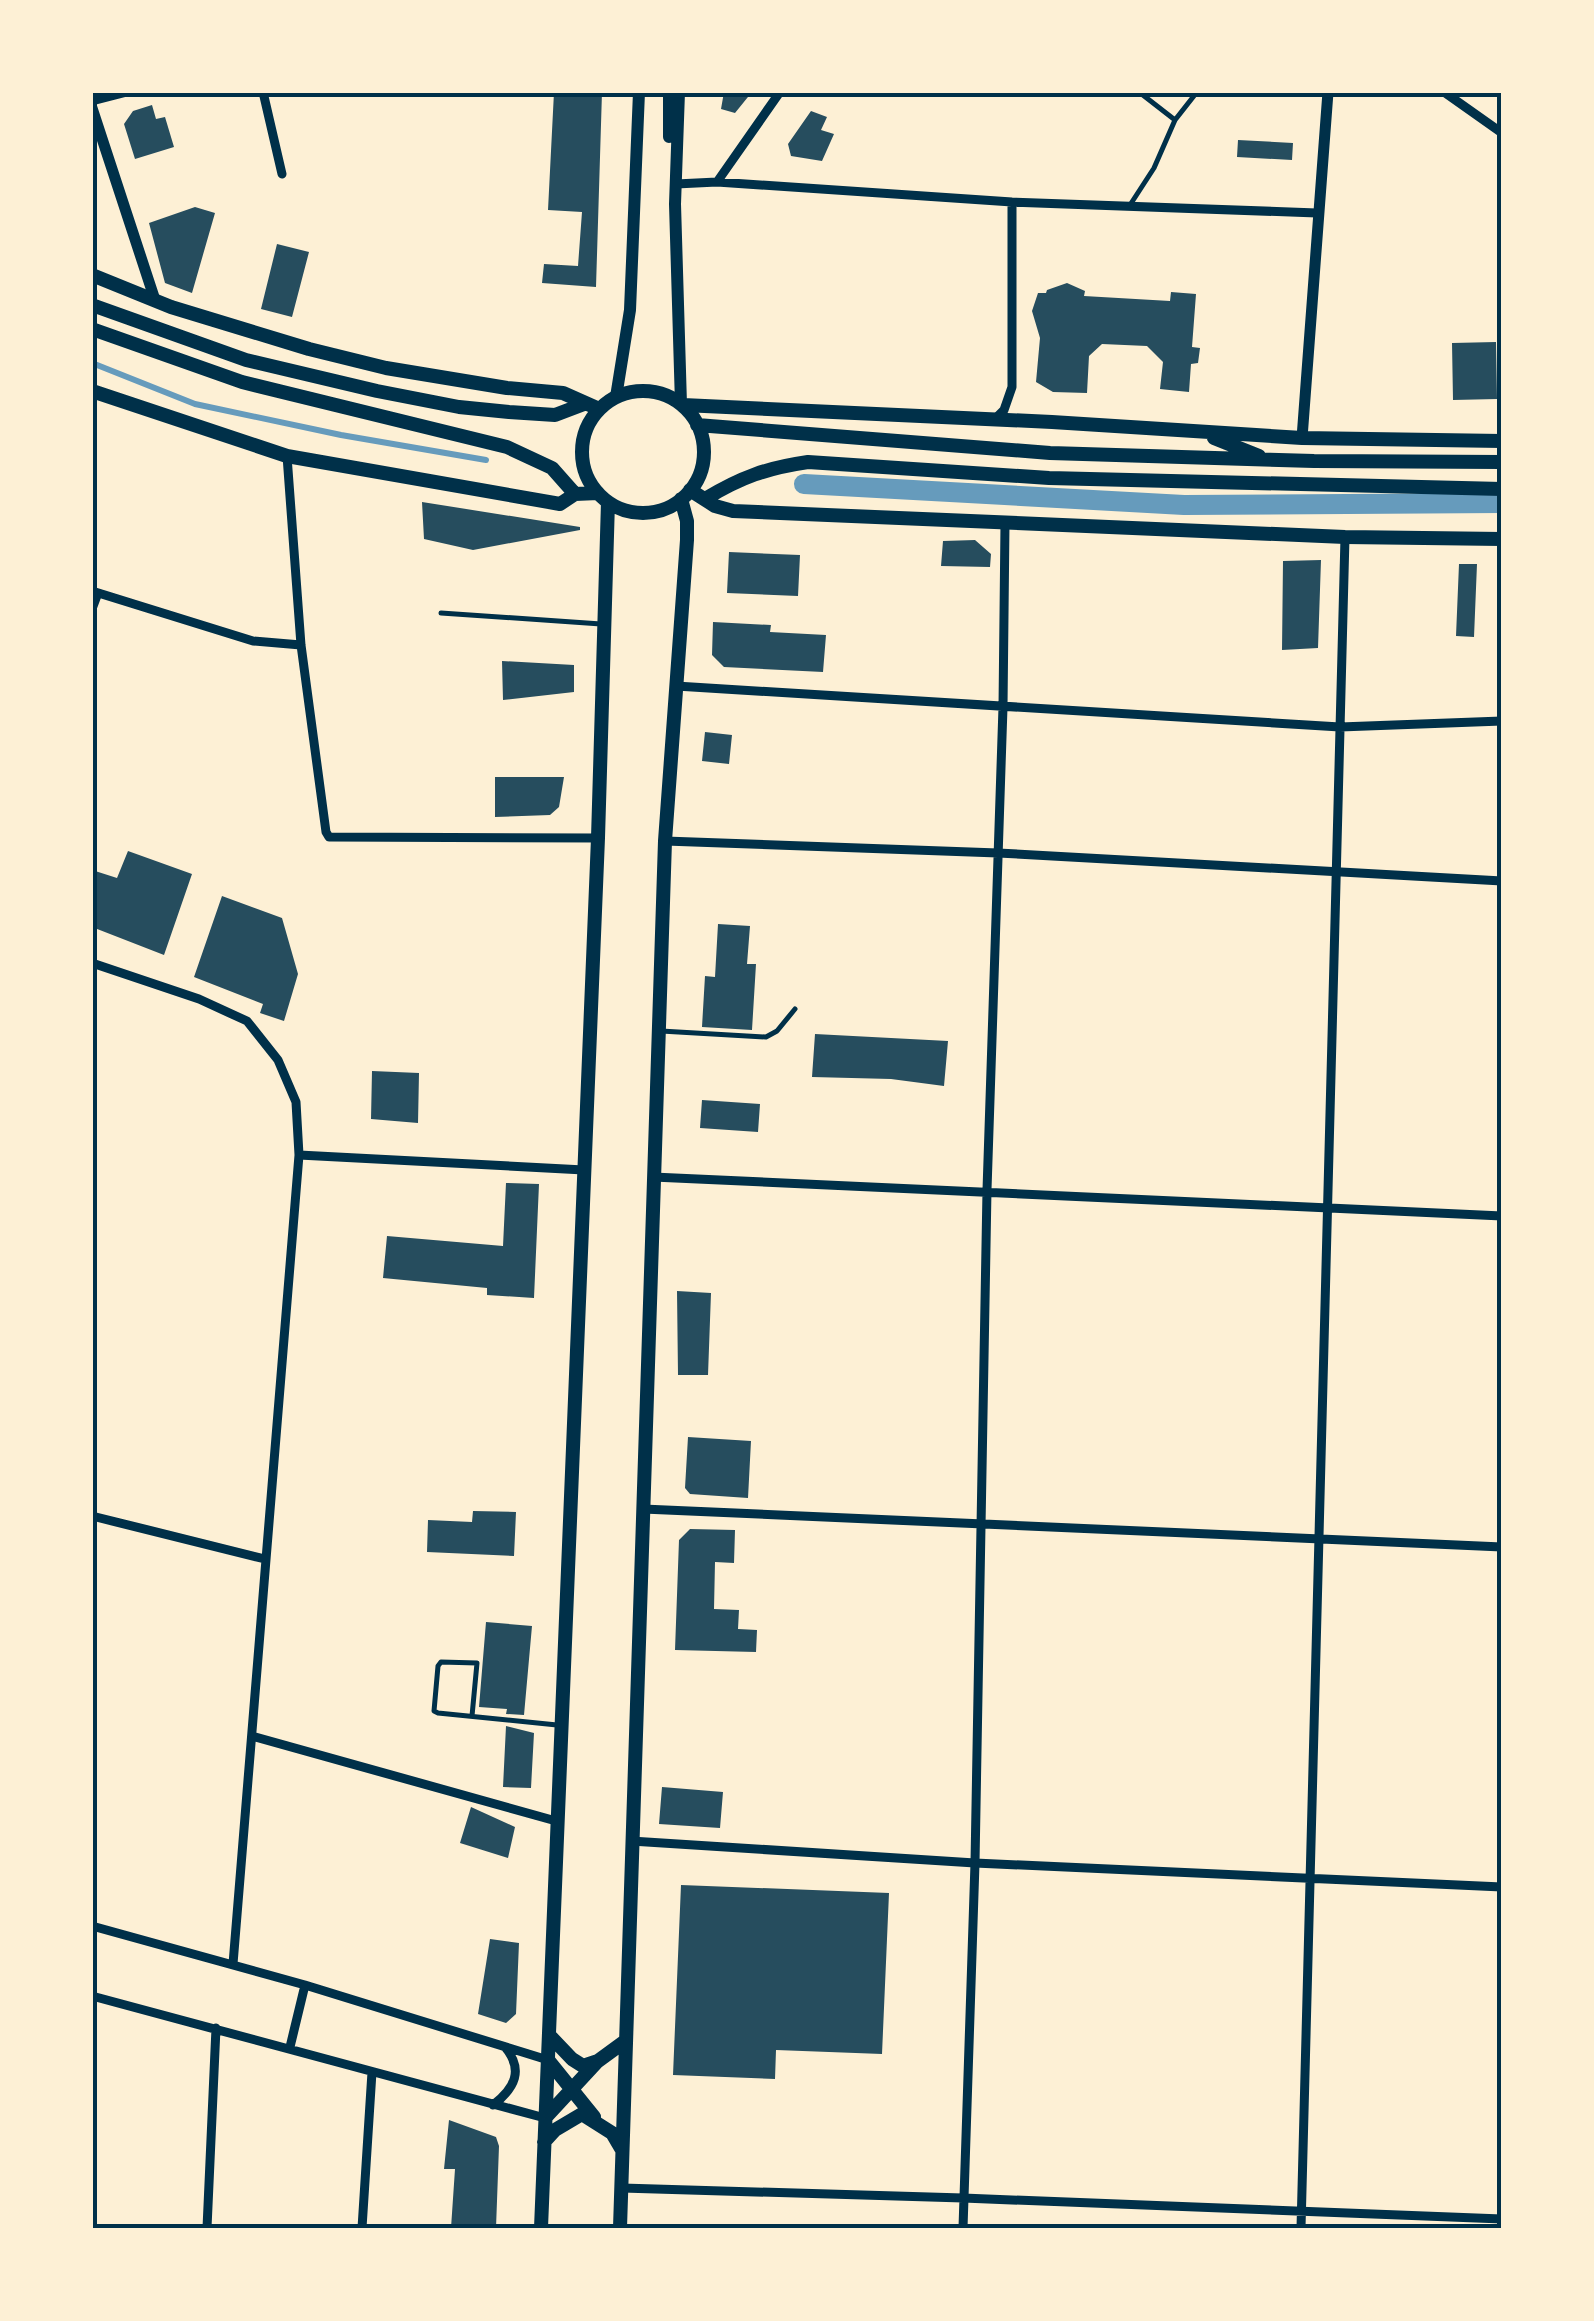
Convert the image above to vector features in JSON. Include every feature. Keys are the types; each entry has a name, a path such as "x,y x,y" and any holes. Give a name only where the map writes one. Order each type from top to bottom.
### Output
{"main road":[{"path":"616,397 630,310 639,92"},
{"path":"669,92 669,176 675,204"},
{"path":"92,391 287,456 560,504 575,494 602,497 632,512 658,510 685,494 699,474 703,457 698,425 682,405 675,204 679,92"},
{"path":"92,275 236,329 386,368 506,388 563,393 599,410"},
{"path":"92,304 246,360 460,408 555,415 584,404"},
{"path":"92,329 242,382 507,447 552,468 575,494"},
{"path":"542,2228 604,624 602,497 590,481 582,455 586,431 599,410 616,397 650,392 682,405 1302,438 1502,441"},
{"path":"698,425 1050,453 1502,462"},
{"path":"1200,432 1270,460"},
{"path":"705,499 734,481 774,467 808,462 1049,478 1502,489"},
{"path":"685,494 733,511 1345,537 1502,539"},
{"path":"620,2228 658,1031 674,686 687,522 685,494"},
{"path":"550,2036 572,2060 584,2066 598,2061"},
{"path":"545,2118 598,2061 624,2042"},
{"path":"548,2060 612,2133 622,2150"},
{"path":"544,2142 554,2130 582,2114 598,2121"}],"street":[{"path":"127,92 92,104 155,300"},
{"path":"263,92 282,174"},
{"path":"717,182 780,92"},
{"path":"1302,438 1328,92"},
{"path":"1444,92 1502,133"},
{"path":"676,184 717,182 1012,202 1318,213"},
{"path":"994,420 1004,410 1012,387 1012,202"},
{"path":"287,456 301,645 329,837 598,838"},
{"path":"963,2228 975,1863 986,1190 1003,707 1004,523"},
{"path":"1301,2228 1345,537"},
{"path":"92,609 95,592 253,641 301,645"},
{"path":"674,686 1340,727 1502,721"},
{"path":"666,841 998,853 1502,881"},
{"path":"92,963 199,999 247,1021 278,1060 296,1102 298,1155 232,1964"},
{"path":"298,1155 584,1170"},
{"path":"653,1177 1502,1216"},
{"path":"642,1509 1502,1547"},
{"path":"92,1516 265,1559"},
{"path":"252,1736 556,1821"},
{"path":"631,1841 975,1863 1502,1887"},
{"path":"92,1926 305,1985 548,2060"},
{"path":"290,2047 305,1985"},
{"path":"92,1996 545,2118"},
{"path":"207,2228 216,2028"},
{"path":"493,2106 510,2092 516,2080 516,2068 505,2047"},
{"path":"362,2228 372,2072"},
{"path":"622,2188 1502,2219"}],"lane":[{"path":"1130,206 1154,168 1176,120 1197,92"},
{"path":"1141,93 1176,120"},
{"path":"441,613 604,624"},
{"path":"658,1031 766,1037 788,1020 795,1009"},
{"path":"472,1716 477,1663 441,1662 434,1711 472,1716 560,1726"}],"building":[{"path":"554,92 602,92 596,287 542,283 544,264 578,266 582,212 548,210"},
{"path":"724,92 752,92 735,113 721,109"},
{"path":"152,105 156,119 165,117 174,147 135,159 124,124 133,111"},
{"path":"811,111 827,117 821,130 834,134 822,161 791,156 788,144"},
{"path":"1238,140 1293,143 1292,160 1237,157"},
{"path":"195,207 215,213 192,293 165,283 149,223"},
{"path":"277,244 309,252 292,317 261,309"},
{"path":"1067,283 1085,291 1084,296 1170,301 1171,292 1196,294 1192,347 1200,348 1198,363 1191,364 1189,392 1160,389 1163,362 1147,346 1102,344 1089,356 1087,393 1053,392 1036,382 1040,338 1032,311 1038,293"},
{"path":"1496,342 1497,399 1453,400 1452,343"},
{"path":"422,502 580,530 473,550 424,539"},
{"path":"975,540 991,554 990,567 941,566 943,541"},
{"path":"729,552 800,555 798,596 727,593"},
{"path":"1321,560 1318,648 1282,650 1283,561"},
{"path":"1459,564 1477,564 1474,637 1456,636"},
{"path":"713,622 771,625 770,632 826,635 823,672 724,667 712,655"},
{"path":"502,661 574,665 574,692 503,700"},
{"path":"705,732 732,735 729,764 702,761"},
{"path":"495,777 564,777 559,807 550,815 495,817"},
{"path":"128,851 192,874 164,955 92,927 96,904 92,902 92,870 117,878"},
{"path":"222,896 282,918 298,974 284,1021 260,1013 263,1004 194,977"},
{"path":"718,924 750,926 747,964 756,964 752,1030 702,1027 705,976 715,977"},
{"path":"815,1034 948,1041 944,1086 891,1079 812,1077"},
{"path":"372,1071 419,1073 418,1123 371,1119"},
{"path":"702,1100 760,1104 758,1132 700,1128"},
{"path":"506,1183 539,1184 534,1298 487,1295 487,1288 383,1278 387,1236 503,1246"},
{"path":"677,1291 711,1293 708,1375 678,1375"},
{"path":"688,1437 751,1441 748,1498 690,1494 685,1488"},
{"path":"473,1511 516,1512 514,1556 427,1552 428,1520 472,1522"},
{"path":"690,1529 735,1530 734,1563 715,1562 714,1609 739,1610 738,1629 757,1630 756,1652 675,1650 679,1540"},
{"path":"486,1622 532,1626 524,1715 479,1707"},
{"path":"506,1726 534,1733 531,1788 503,1787"},
{"path":"662,1787 723,1792 720,1828 659,1824"},
{"path":"471,1807 515,1827 508,1858 460,1843"},
{"path":"681,1885 889,1893 882,2054 776,2050 775,2079 673,2075"},
{"path":"490,1939 519,1943 516,2014 506,2023 478,2014"},
{"path":"449,2120 496,2137 496,2228 451,2228 455,2169 444,2169"}],"waterway":[{"path":"92,363 195,404 486,460"},
{"path":"804,484 1184,505 1502,503"}]}
